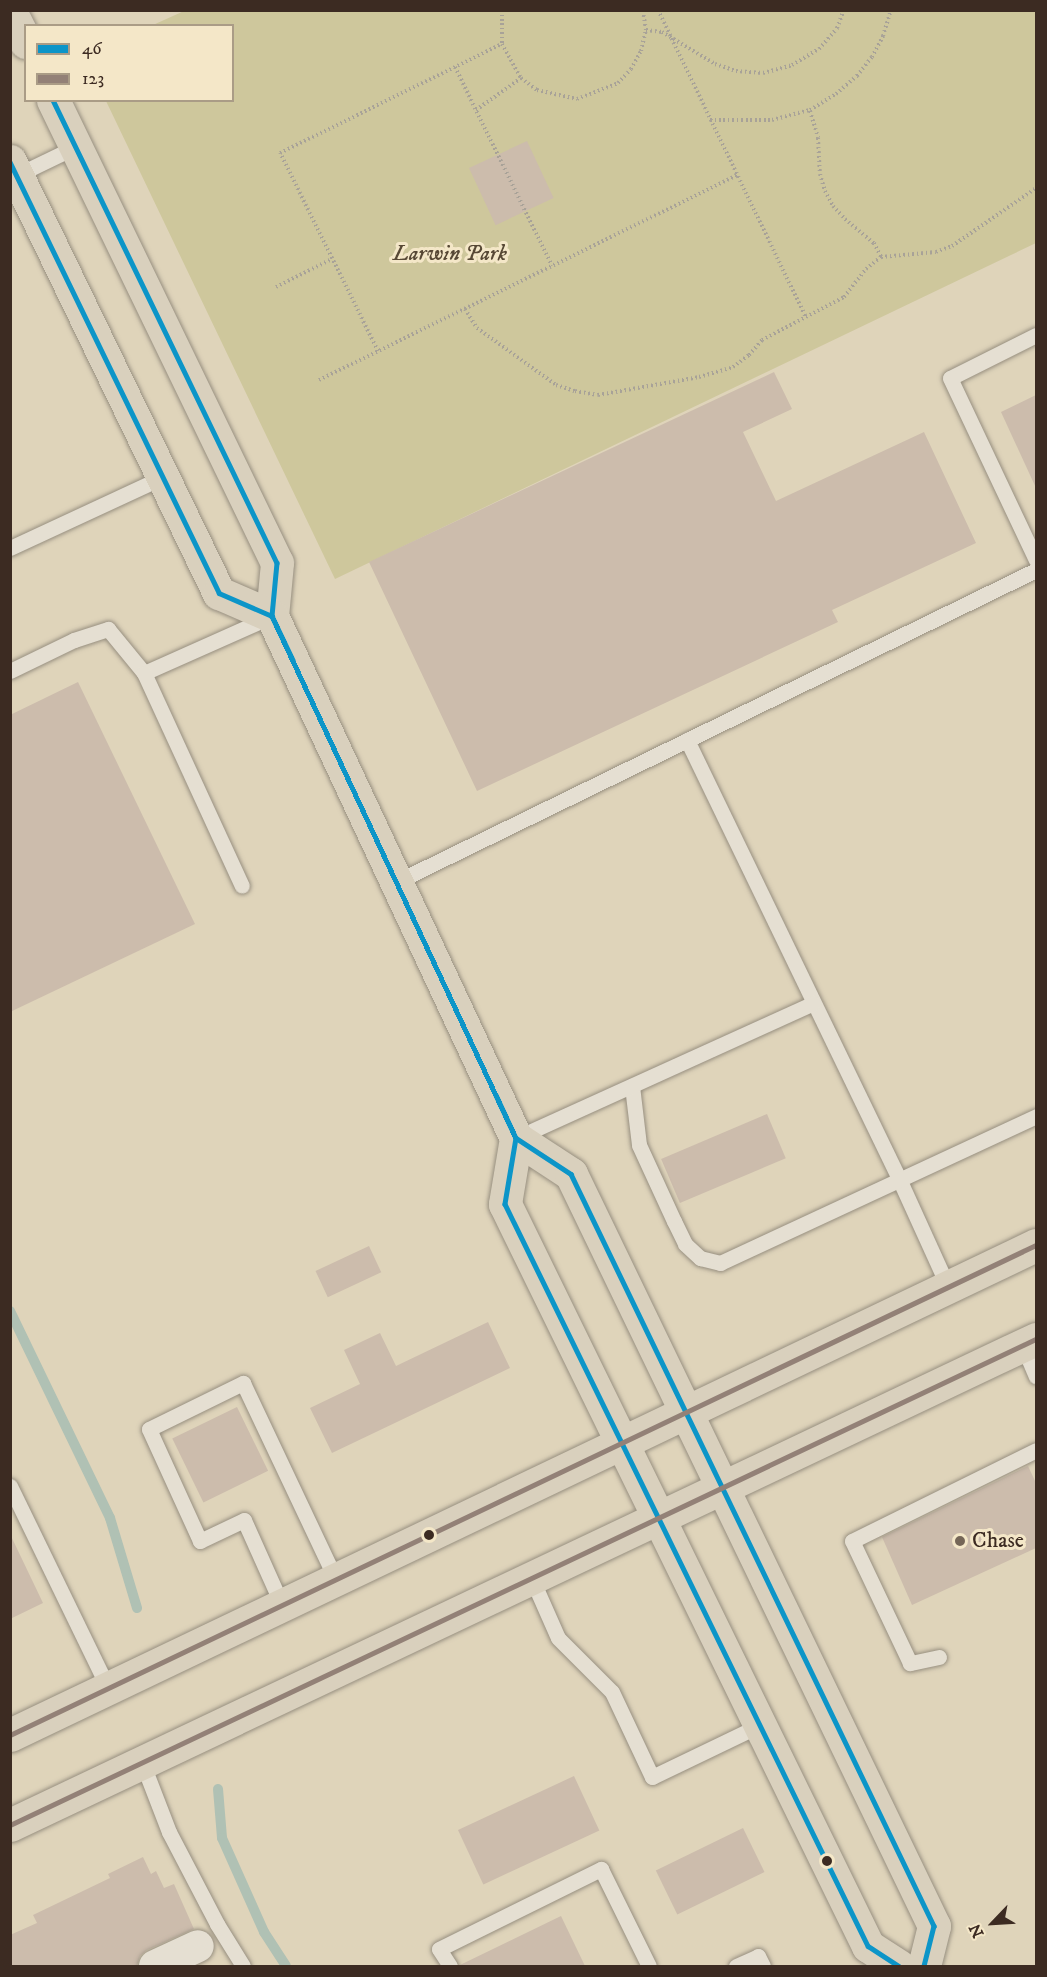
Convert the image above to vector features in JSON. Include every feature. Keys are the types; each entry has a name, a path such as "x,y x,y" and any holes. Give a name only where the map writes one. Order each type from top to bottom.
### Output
{"main road":[{"path":"10,11 24,38"},
{"path":"54,102 277,563 272,616 516,1138 571,1174 934,1926 924,1966"},
{"path":"13,171 219,592 272,616"},
{"path":"516,1138 506,1204 868,1946 899,1966"},
{"path":"10,1735 1036,1245"},
{"path":"10,1825 1030,1342"}],"street":[{"path":"155,1966 198,1946"}],"lane":[{"path":"13,171 75,147"},
{"path":"1036,335 950,378 1036,560"},
{"path":"10,548 163,477"},
{"path":"396,882 1036,570"},
{"path":"144,673 272,616"},
{"path":"10,671 74,640 108,629 144,673 242,886"},
{"path":"687,740 900,1181 948,1287"},
{"path":"516,1138 813,1003"},
{"path":"632,1086 639,1145 685,1244 700,1258 720,1263 1036,1116"},
{"path":"1030,1342 1036,1376"},
{"path":"282,1605 244,1520 200,1540 149,1429 243,1383 336,1580"},
{"path":"939,1657 910,1663 852,1541 1036,1450"},
{"path":"10,1486 108,1688"},
{"path":"532,1579 558,1638 612,1692 652,1777 760,1725"},
{"path":"142,1762 169,1832 243,1966"},
{"path":"450,1966 439,1949 601,1869 649,1966"},
{"path":"736,1966 758,1956 763,1966"}],"path":[{"path":"502,10 502,44 521,78 537,90 555,96 577,99 600,92 618,83 631,69 641,51 646,30 644,10"},
{"path":"658,10 806,318"},
{"path":"646,30 669,36 715,64 736,71 763,73 792,65 819,49 837,28 844,10"},
{"path":"710,120 772,120 810,110 836,94 857,76 878,47 891,10"},
{"path":"378,351 280,153 502,44"},
{"path":"455,67 552,266"},
{"path":"476,110 521,78"},
{"path":"810,110 818,138 820,174 825,191 833,206 874,243 881,256"},
{"path":"319,380 737,175"},
{"path":"465,309 477,328 556,385 598,395 719,373 742,361 762,340 844,297 866,269 881,256 936,252 952,246 1036,188"},
{"path":"276,287 332,259"}],"green space":[{"name":"Larwin Park","path":"184,11 1036,11 1036,243 335,579 106,102 234,102 234,24 155,24"}],"building":[{"path":"527,141 554,198 496,225 469,168"},
{"path":"774,372 792,409 743,432 776,501 924,432 976,543 832,610 838,622 477,791 369,562"},
{"path":"1036,395 1036,488 1001,412"},
{"path":"78,682 195,924 10,1012 10,715"},
{"path":"767,1114 786,1158 680,1203 661,1159"},
{"path":"369,1246 381,1272 328,1297 316,1271"},
{"path":"488,1322 510,1368 332,1453 310,1408 360,1384 344,1350 380,1333 396,1366"},
{"path":"237,1407 268,1471 203,1502 172,1439"},
{"name":"Chase","path":"1028,1466 1036,1483 1036,1548 912,1605 882,1537"},
{"path":"10,1534 43,1603 10,1619"},
{"path":"574,1776 599,1830 483,1884 458,1830"},
{"path":"743,1828 764,1872 677,1915 656,1871"},
{"path":"143,1857 151,1874 156,1871 164,1888 174,1884 194,1929 147,1950 140,1956 137,1966 10,1966 10,1935 37,1923 33,1915 110,1878 108,1874"},
{"path":"561,1916 585,1966 460,1966 460,1965"}],"waterway":[{"path":"10,1311 110,1518 137,1608"},
{"path":"218,1789 222,1838 264,1932 286,1966"}],"transit line":[{"name":"46","path":"54,102 277,563 272,616 516,1138 571,1174 934,1926 924,1966"},
{"name":"46","path":"10,162 219,593 272,616 293,660"},
{"name":"46","path":"496,1095 516,1138 505,1204 868,1946 899,1966"},
{"name":"123","path":"10,1735 1036,1245"},
{"name":"123","path":"10,1825 1036,1339"}],"place":[{"name":"Chase","path":"960,1541"}]}
